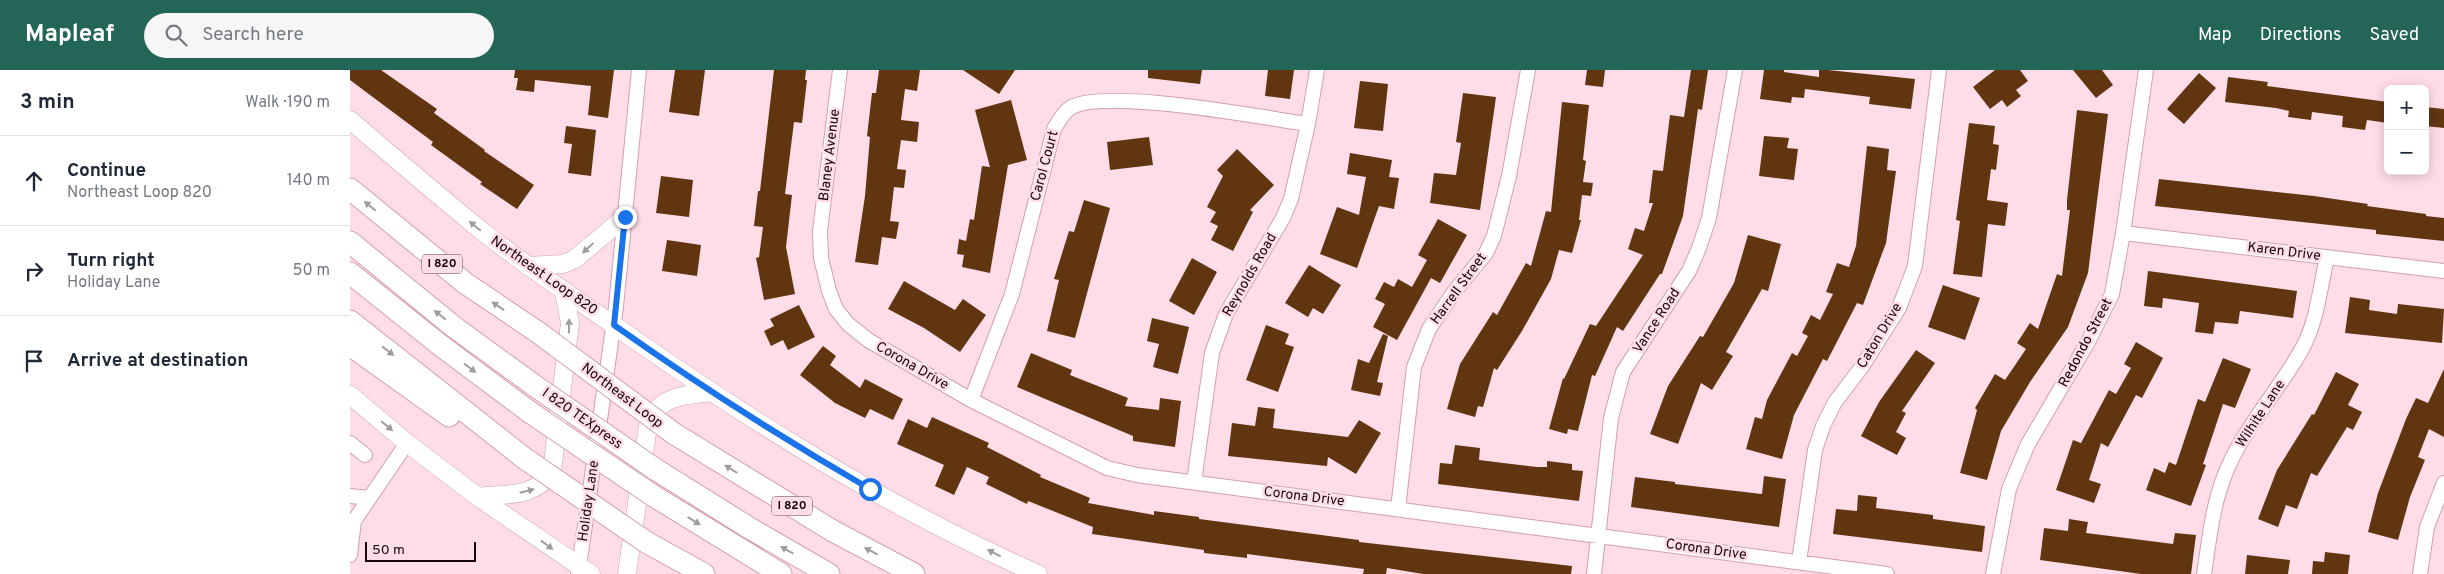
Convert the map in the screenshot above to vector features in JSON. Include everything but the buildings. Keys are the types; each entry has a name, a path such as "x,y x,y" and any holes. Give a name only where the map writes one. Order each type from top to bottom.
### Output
{"highway":[{"name":"Northeast Loop","path":"350,189 465,283 539,333 673,433 833,531 914,574"},
{"name":"I 820 TEXpress","path":"350,242 454,327 535,386 655,469 751,530 829,574"},
{"name":"I 820 TEXpress","path":"350,272 440,345 530,413 652,495 781,574"},
{"path":"350,321 524,458 646,542 704,574"},
{"path":"350,345 504,456 524,458"}],"main road":[{"name":"Northeast Loop 820","path":"350,120 477,228 526,266 711,392 787,441 870,489 1038,574"},
{"path":"526,266 563,264 575,259 625,217"},
{"path":"478,497 522,494 535,489 545,482 552,471 570,323 564,292"},
{"path":"627,574 649,419 658,406 670,399 711,392"},
{"path":"350,395 407,443 478,497 583,572"}],"street":[{"name":"Holiday Lane","path":"583,572 614,325 639,70"},
{"name":"Blaney Avenue","path":"820,240 840,70"},
{"name":"Reynolds Road","path":"1194,482 1212,353 1226,314 1283,218 1291,199 1308,124 1317,70"},
{"name":"Harrell Street","path":"1398,509 1414,367 1429,329 1454,292 1486,253 1494,236 1509,176 1528,70"},
{"name":"Vance Road","path":"1594,574 1611,418 1623,372 1689,272 1699,248 1709,218 1735,70"},
{"name":"Caton Drive","path":"1799,562 1815,450 1823,426 1835,402 1861,368 1899,308 1915,266 1939,70"},
{"name":"Redondo Street","path":"1993,574 2010,489 2028,444 2103,315 2112,294 2123,233 2146,70"},
{"name":"Carol Court","path":"971,400 1012,294 1054,128 1071,108 1097,100 1129,100 1308,124"},
{"name":"Karen Drive","path":"2123,233 2444,271"},
{"name":"Corona Drive","path":"820,240 821,258 828,291 836,309 848,324 868,340 901,361 971,400 1106,468 1194,482 1887,574"},
{"name":"Wilhite Lane","path":"2204,574 2211,522 2224,477 2236,452 2280,386 2311,330 2327,257"},
{"path":"350,443 365,455"},
{"path":"350,555 354,521 407,443"},
{"path":"2420,574 2427,527 2444,483"},
{"path":"350,496 369,498"}],"route":[{"path":"625,217 614,325 711,392 787,441 870,489"}]}
